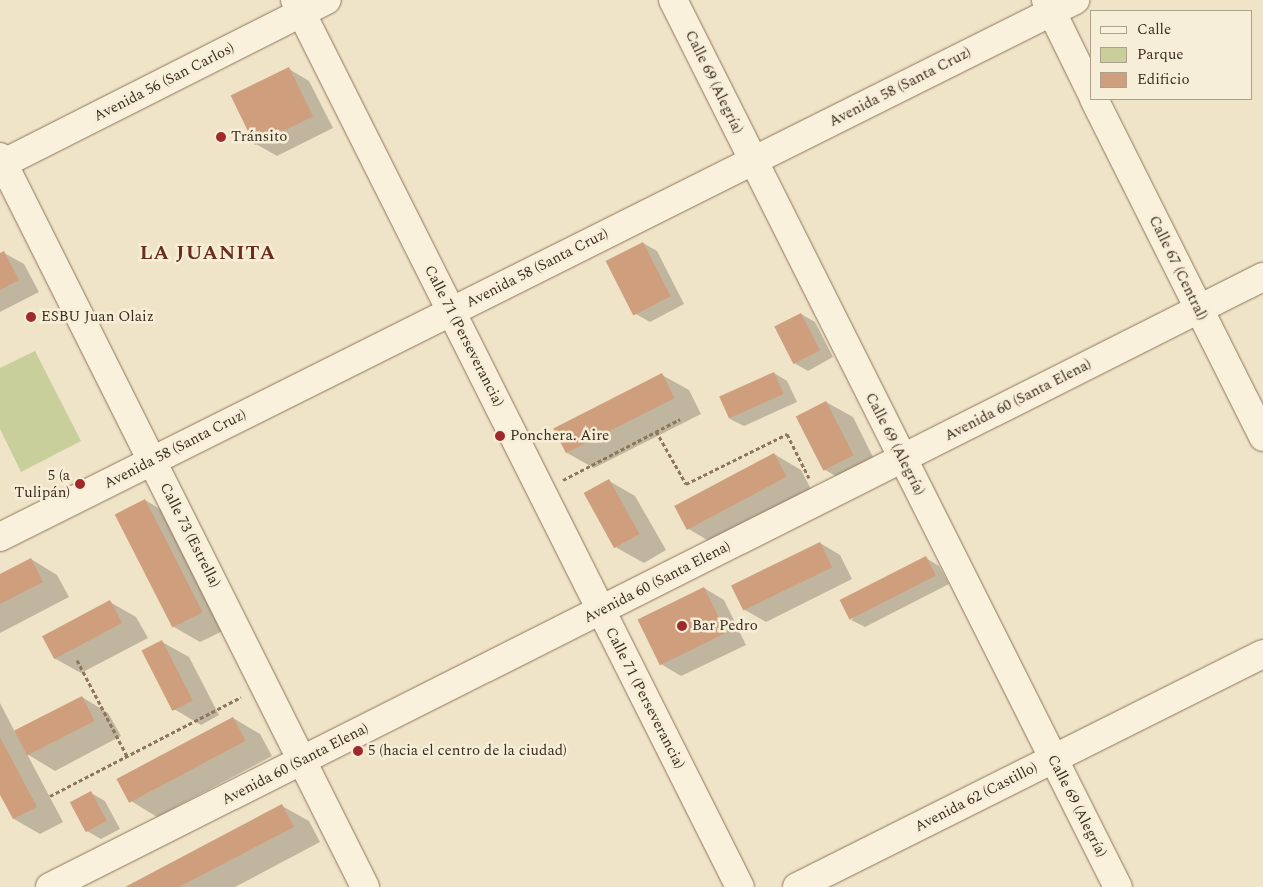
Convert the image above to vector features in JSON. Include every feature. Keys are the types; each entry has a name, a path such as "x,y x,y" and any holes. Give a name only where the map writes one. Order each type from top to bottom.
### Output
{"street":[{"name":"Avenida 56 (San Carlos)","path":"1,162 298,7 328,0"},
{"name":"Calle 69 (Alegría)","path":"673,0 1118,887"},
{"name":"Avenida 58 (Santa Cruz)","path":"0,536 753,161 1057,4"},
{"path":"1057,4 1090,89"},
{"name":"Calle 71 (Perseverancia)","path":"298,7 740,887"},
{"name":"Calle 67 (Central)","path":"1094,100 1263,437"},
{"name":"Calle 73 (Estrella)","path":"1,162 365,887"},
{"name":"Avenida 60 (Santa Elena)","path":"50,887 1263,278"},
{"name":"Avenida 62 (Castillo)","path":"797,887 1263,654"}],"path":[{"path":"541,491 680,419"},
{"path":"656,432 686,484 787,434 821,500"},
{"path":"77,660 127,756"},
{"path":"50,796 264,685"}],"green space":[{"path":"35,351 81,441 21,472 0,429 0,368"}],"building":[{"path":"289,67 313,116 255,145 231,95"},
{"path":"643,242 671,296 633,315 606,261"},
{"path":"4,251 19,280 0,290 0,253"},
{"path":"801,313 820,350 793,364 774,327"},
{"path":"774,372 784,394 729,418 719,396"},
{"path":"662,373 675,398 566,453 553,428"},
{"path":"826,401 854,455 823,471 796,416"},
{"path":"774,453 787,477 687,530 674,506"},
{"path":"609,479 640,534 614,548 584,493"},
{"path":"145,499 203,612 172,628 115,514"},
{"path":"820,542 832,567 743,611 731,585"},
{"path":"926,556 936,576 850,620 840,600"},
{"path":"31,558 43,582 0,604 0,574"},
{"name":"Bar Pedro","path":"704,587 726,633 660,665 637,619"},
{"path":"110,600 122,623 54,659 42,636"},
{"path":"162,640 193,701 172,711 142,650"},
{"path":"82,696 95,721 27,755 14,731"},
{"path":"233,717 246,741 129,803 116,779"},
{"path":"0,737 37,807 13,819 0,795"},
{"path":"91,791 107,821 86,832 70,802"},
{"path":"282,804 294,827 179,887 125,887"}],"place":[{"name":"Tránsito","path":"221,137"},
{"name":"ESBU Juan Olaiz","path":"31,317"},
{"name":"Ponchera. Aire","path":"500,436"},
{"name":"5 (a Tulipán)","path":"80,484"},
{"name":"Bar Pedro","path":"682,626"},
{"name":"5 (hacia el centro de la ciudad)","path":"358,751"}],"district":[{"name":"LA JUANITA","path":"208,253"}]}
